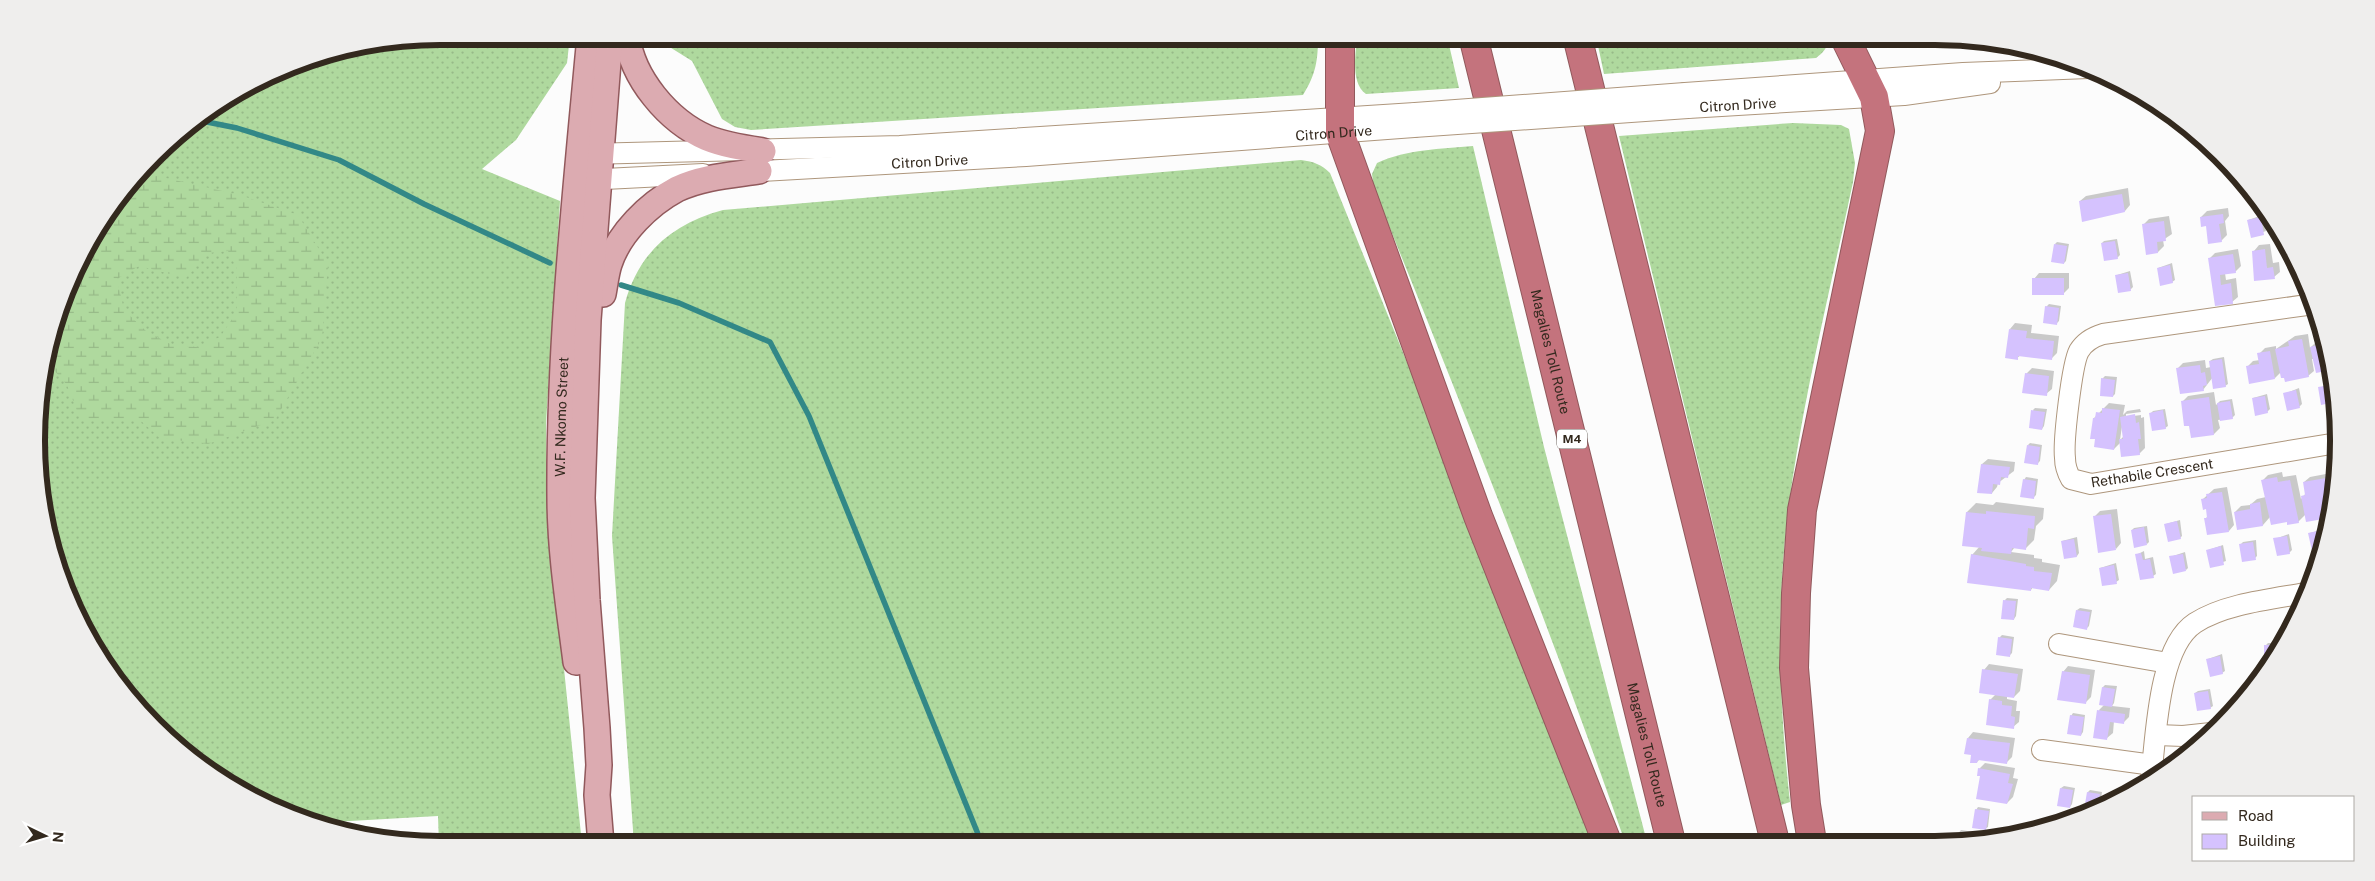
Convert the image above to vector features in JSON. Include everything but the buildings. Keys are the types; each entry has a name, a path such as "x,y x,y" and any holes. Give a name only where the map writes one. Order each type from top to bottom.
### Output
{"highway":[{"path":"1340,45 1339,125 1478,516 1605,836"},
{"name":"Magalies Toll Route","path":"1474,45 1669,836"},
{"path":"1579,45 1773,836"},
{"path":"1811,836 1806,805 1794,668 1796,593 1802,510 1880,131 1870,88 1848,45"}],"main road":[{"name":"W.F. Nkomo Street","path":"590,45 590,154 563,392 560,497 569,609 584,741 588,767 597,795"},
{"name":"W.F. Nkomo Street","path":"590,154 608,45"},
{"path":"628,45 636,69 651,92 674,115 707,138 761,161"},
{"path":"582,498 602,304 609,264 620,242 635,222 657,203 678,189 761,161"},
{"name":"W.F. Nkomo Street","path":"588,180 588,320 582,498 586,600 597,728 597,795 600,836"}],"street":[{"name":"Citron Drive","path":"590,154 761,161 1026,156 1339,125 1687,100 1870,88 1904,95 2073,70"},
{"name":"Citron Drive","path":"588,180 761,161"},
{"name":"Rethabile Crescent","path":"2306,305 2103,334 2088,340 2078,352 2073,369 2064,455 2066,470 2071,480 2091,484 2330,444"},
{"path":"2152,770 2164,681 2168,663 2181,636 2194,624 2214,614 2258,601 2299,594"},
{"path":"2059,644 2168,663"},
{"path":"2157,735 2199,734"},
{"path":"2042,750 2151,771"}],"green space":[{"path":"440,45 569,45 567,63 516,140 482,169 560,201 546,423 547,503 581,836 439,836 438,816 335,822 289,806 243,783 200,754 180,738 143,701 98,638 75,592 58,543 48,492 46,466 45,440 48,389 58,338 66,313 75,289 98,243 143,180 180,143 221,112 243,98 289,75 338,58 363,53 389,48"},
{"path":"666,45 1317,45 1315,67 1303,95 751,130 735,127 722,119 692,61"},
{"path":"1356,45 1449,45 1459,88 1366,94 1358,83 1355,59"},
{"path":"1598,45 1826,45 1816,58 1604,74"},
{"path":"1793,123 1841,125 1849,129 1855,163 1853,182 1801,429 1788,512 1784,548 1780,657 1783,729 1790,802 1781,805 1619,136"},
{"path":"1473,146 1544,447 1645,836 1623,836 1504,514 1374,189 1372,174 1377,163 1412,152"},
{"path":"1301,160 1324,167 1330,173 1476,532 1591,836 633,836 612,536 625,303 639,269 660,243 688,223 723,210"},
{"path":"149,174 240,195 298,215 328,264 322,338 275,420 208,444 160,438 141,421 80,419 67,385 53,369 58,338 66,313 86,266 112,221","holes":["228,251 237,269 237,312 220,337 198,347 172,345 146,331 124,310 117,279 139,266 186,278 208,253"]}],"waterway":[{"path":"207,122 237,128 339,160 424,204 550,263"},
{"path":"621,285 679,303 770,342 809,416 979,836"}]}
